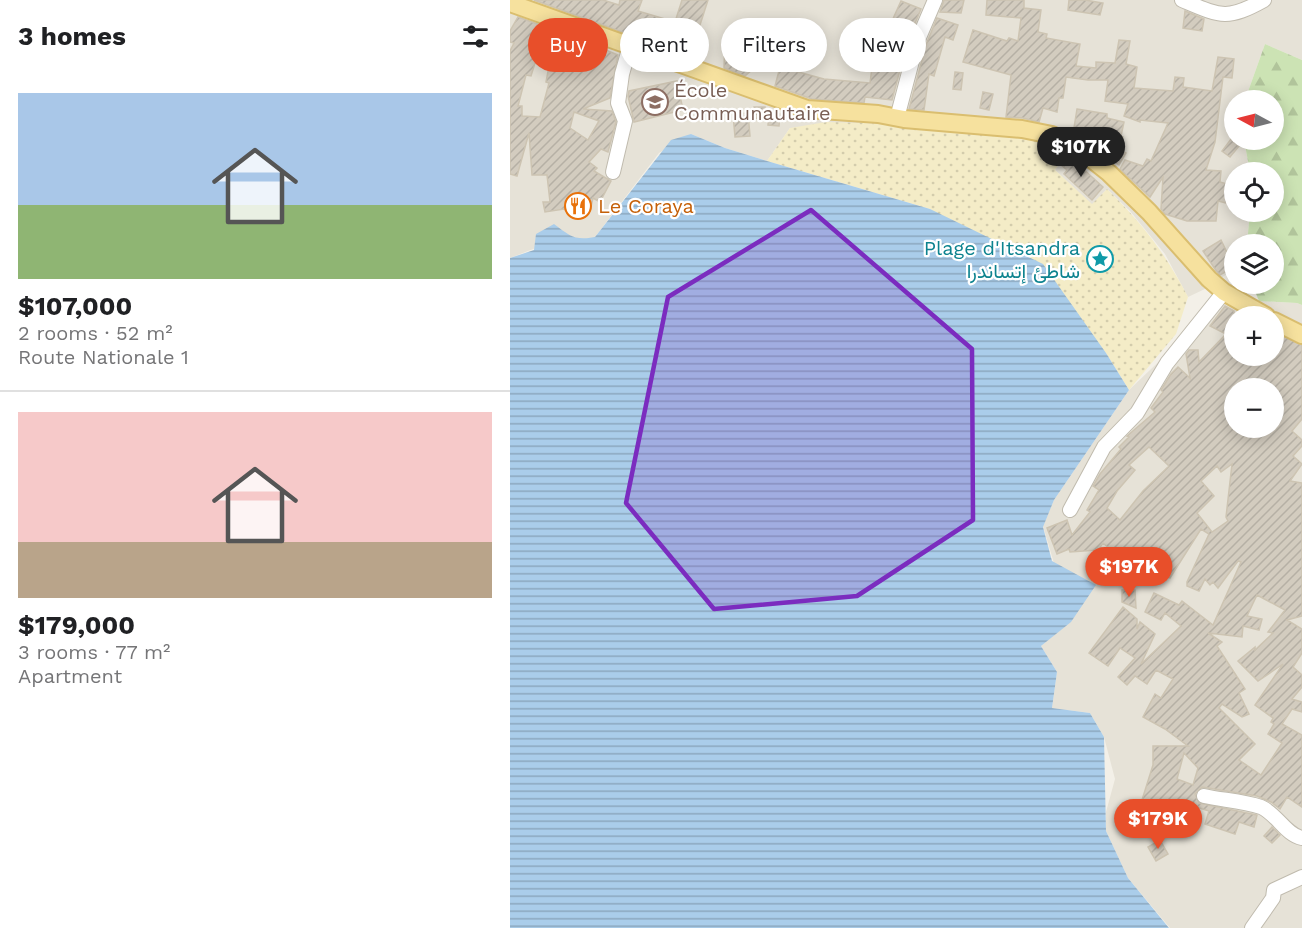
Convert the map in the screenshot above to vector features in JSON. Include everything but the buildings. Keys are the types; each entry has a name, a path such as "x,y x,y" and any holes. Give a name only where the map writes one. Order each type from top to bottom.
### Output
{"main road":[{"path":"510,3 620,42"},
{"path":"703,72 807,109 1022,129 1052,135 1080,150 1108,173 1149,212 1209,279 1224,292"},
{"path":"1228,294 1248,306"},
{"path":"1284,326 1302,335"}],"street":[{"path":"897,118 917,42 935,0"},
{"path":"1182,0 1214,13 1228,15 1243,12 1264,0"},
{"path":"613,172 626,121 618,103 623,72"},
{"path":"1070,510 1104,447 1137,413 1167,363 1224,292"},
{"path":"1204,796 1260,807 1275,816 1295,837 1302,838"},
{"path":"1252,928 1273,898 1274,890 1302,877"}],"highlighted area":[{"path":"811,210 972,349 973,520 857,596 714,609 626,503 668,297"}],"shaded area":[{"path":"510,0 1302,0 1302,60 1265,44 1249,90 1224,90 1224,150 1246,150 1248,162 1224,162 1224,222 1249,222 1248,234 1224,234 1224,276 1188,297 1165,254 1130,211 1107,189 1092,205 1055,170 1065,156 1045,140 790,128 767,161 725,148 691,134 659,153 595,237 581,240 569,235 510,258"},
{"path":"1209,298 1302,305 1302,928 1170,928 1128,878 1106,831 1106,812 1115,779 1104,737 1090,713 1052,708 1057,672 1041,646 1071,621 1043,526 1054,500 1129,390 1171,350"}],"green space":[{"path":"1265,44 1302,60 1302,305 1259,301 1256,294 1284,294 1284,234 1248,234 1249,222 1284,222 1284,162 1248,162 1246,150 1284,150 1284,90 1249,90"}],"sand":[{"name":"Plage d'Itsandra شاطئ إتساندرا","path":"826,122 1016,133 1045,140 1065,156 1055,170 1092,204 1107,189 1132,214 1171,266 1188,297 1176,334 1129,390 1106,353 930,209 767,161 790,128"}],"water":[{"path":"691,134 725,148 930,209 1043,264 1106,353 1129,390 1054,500 1043,527 1052,561 1096,585 1071,622 1041,646 1057,672 1052,708 1090,713 1104,737 1106,831 1128,878 1169,928 510,928 510,258 534,250 536,234 554,224 573,237 595,237 671,140"}],"place":[{"name":"École Communautaire","path":"655,102"},
{"name":"Le Coraya","path":"578,206"},
{"name":"Plage d'Itsandra شاطئ إتساندرا","path":"1100,259"}]}
